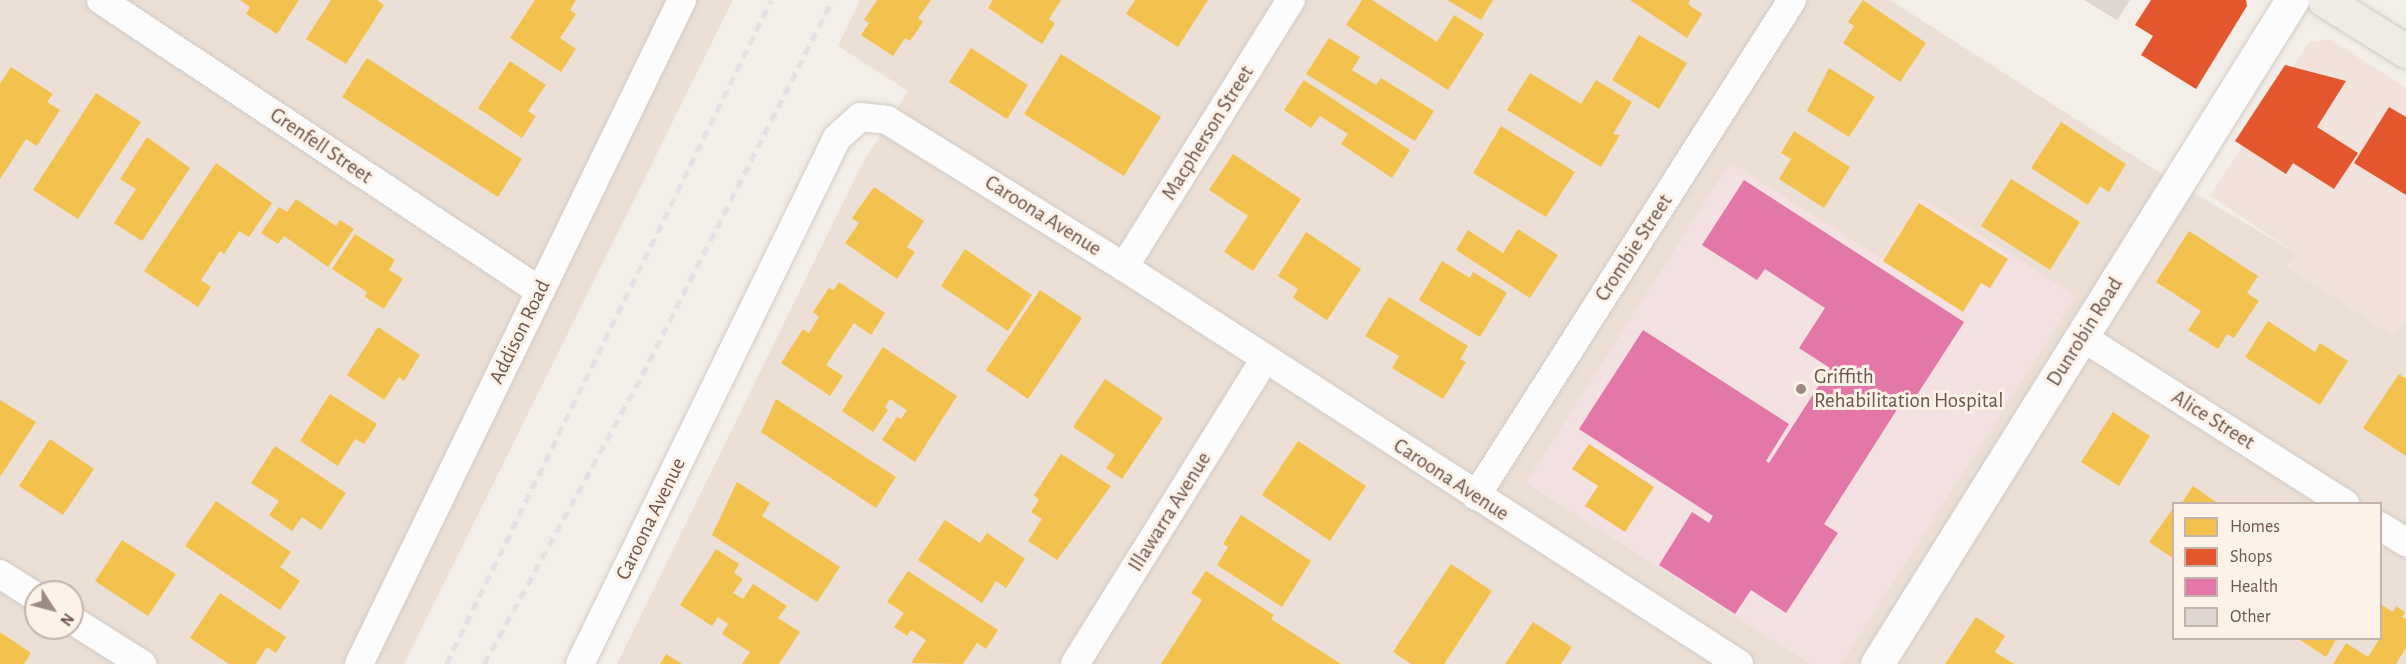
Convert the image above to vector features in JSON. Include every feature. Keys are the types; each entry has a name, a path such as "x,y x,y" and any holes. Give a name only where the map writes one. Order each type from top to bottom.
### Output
{"main road":[{"path":"2324,0 2406,51"}],"street":[{"name":"Grenfell Street","path":"101,0 540,291"},
{"name":"Addison Road","path":"359,664 682,0"},
{"name":"Macpherson Street","path":"1124,267 1292,0"},
{"name":"Crombie Street","path":"1476,496 1792,0"},
{"name":"Dunrobin Road","path":"1877,664 2292,0"},
{"name":"Caroona Avenue","path":"580,664 837,138 860,117 887,120 1124,267 1739,664"},
{"name":"Alice Street","path":"2082,337 2342,502"},
{"name":"Illawarra Avenue","path":"1076,664 1265,359"},
{"path":"2382,527 2406,542"},
{"path":"0,574 24,589"},
{"path":"84,628 142,664"}],"shaded area":[{"path":"0,0 733,0 404,664 0,664"},
{"path":"860,0 1890,0 2157,171 2296,253 2287,267 2394,336 2406,318 2406,664 617,664 861,166 908,91 838,46"},
{"path":"2330,39 2406,88 2406,318 2394,336 2287,267 2296,253 2210,196 2309,42"},
{"name":"Griffith Rehabilitation Hospital","path":"1730,162 1882,259 1922,198 2076,296 1841,664 1810,664 1526,483"}],"building: Homes":[{"path":"240,0 299,0 277,34 246,14 250,7"},
{"path":"331,0 377,0 384,5 346,64 306,39"},
{"path":"535,0 576,0 570,10 576,14 560,38 576,49 561,72 510,38"},
{"path":"877,0 931,0 918,18 923,22 910,41 905,38 893,56 861,35 869,23 864,20"},
{"path":"993,0 1061,0 1049,19 1055,23 1042,44 988,8"},
{"path":"1135,0 1208,0 1178,47 1126,14"},
{"path":"1362,0 1372,0 1437,42 1454,15 1484,34 1448,90 1346,25"},
{"path":"1447,0 1493,0 1481,20"},
{"path":"1630,0 1690,0 1688,4 1702,14 1687,38"},
{"path":"1863,0 1926,43 1900,82 1843,43 1854,26 1848,22"},
{"path":"1639,35 1687,63 1659,109 1612,80"},
{"path":"1329,38 1360,57 1352,70 1376,85 1381,78 1434,111 1415,141 1306,74"},
{"path":"971,48 1028,85 1007,119 949,82"},
{"path":"1061,54 1161,117 1124,176 1024,114"},
{"path":"367,58 522,159 498,197 342,97"},
{"path":"510,61 546,85 528,111 536,116 522,138 478,108"},
{"path":"11,67 53,94 47,102 60,110 37,146 26,139 0,179 0,84"},
{"path":"1829,68 1875,97 1849,137 1807,111"},
{"path":"1530,73 1581,104 1596,80 1632,102 1613,134 1620,135 1601,167 1507,110"},
{"path":"1304,80 1410,150 1392,178 1341,144 1348,134 1320,116 1311,128 1284,110"},
{"path":"96,93 141,122 78,219 33,190"},
{"path":"2061,122 2126,164 2109,192 2100,186 2088,205 2031,168"},
{"path":"1501,126 1575,172 1546,217 1473,173"},
{"path":"1794,131 1850,167 1824,208 1779,179 1791,159 1781,153"},
{"path":"147,137 190,168 142,241 114,223 136,189 120,179"},
{"path":"1233,154 1301,199 1253,271 1224,252 1248,216 1209,190"},
{"path":"216,163 272,203 249,237 239,231 224,254 220,251 201,280 211,287 198,307 144,271"},
{"path":"2011,179 2080,222 2050,270 1981,226"},
{"path":"874,187 924,221 907,247 915,252 897,279 845,243 859,223 852,218"},
{"path":"296,199 336,226 340,220 354,229 328,267 284,236 278,244 261,233 279,207 287,212"},
{"path":"1919,203 2008,259 1990,288 1981,283 1963,312 1883,261"},
{"path":"1518,229 1558,255 1530,298 1456,250 1468,230 1503,253"},
{"path":"2189,231 2258,276 2247,293 2259,301 2234,338 2227,334 2218,349 2188,330 2201,311 2156,282"},
{"path":"1306,232 1361,269 1327,320 1293,298 1298,289 1278,276"},
{"path":"355,234 395,260 389,270 403,279 384,309 365,297 367,292 332,269"},
{"path":"965,249 1032,295 1008,331 941,286"},
{"path":"1442,261 1470,278 1473,272 1507,293 1480,337 1419,300"},
{"path":"839,282 885,313 871,335 854,323 826,365 843,376 830,396 781,363 803,329 809,333 819,317 813,312 829,288 834,290"},
{"path":"1040,290 1082,318 1028,399 986,370"},
{"path":"1389,297 1468,346 1460,359 1466,362 1443,399 1392,368 1399,356 1365,336"},
{"path":"2268,321 2315,352 2320,343 2348,361 2320,405 2245,357"},
{"path":"378,327 420,355 404,381 399,377 384,400 347,375"},
{"path":"883,347 957,396 915,462 882,440 897,417 901,419 907,410 890,399 885,407 888,410 873,432 842,411"},
{"path":"2399,374 2406,379 2406,456 2363,428"},
{"path":"1105,379 1163,418 1122,479 1106,468 1115,455 1073,427"},
{"path":"330,394 377,424 364,444 355,439 338,466 300,441"},
{"path":"776,399 896,477 876,508 761,432"},
{"path":"0,400 36,422 0,477"},
{"path":"2113,412 2150,436 2119,486 2081,462"},
{"path":"50,439 94,469 63,515 19,486"},
{"path":"1298,441 1366,486 1330,541 1262,495"},
{"path":"1589,444 1654,487 1625,532 1585,506 1598,486 1572,469"},
{"path":"275,446 346,493 321,530 302,517 292,531 269,515 279,501 251,483"},
{"path":"1061,454 1111,486 1057,560 1028,541 1042,519 1031,512 1039,500 1034,495"},
{"path":"737,482 770,503 762,516 840,567 817,602 712,535"},
{"path":"2193,486 2216,502 2182,502"},
{"path":"216,501 291,552 280,567 300,581 280,610 185,546"},
{"path":"2172,510 2172,558 2149,542"},
{"path":"1241,515 1311,561 1282,607 1217,565 1228,547 1223,544"},
{"path":"945,520 980,543 987,533 1025,559 1006,588 996,581 982,603 918,560"},
{"path":"122,540 176,574 148,616 95,581"},
{"path":"716,549 739,564 734,573 743,579 733,593 743,599 753,584 787,606 778,618 800,632 779,664 742,664 750,652 722,634 728,624 718,617 712,626 680,605"},
{"path":"1451,564 1492,591 1444,664 1411,664 1393,652"},
{"path":"908,571 998,630 986,649 977,643 963,664 911,663 926,640 911,630 907,636 894,627 904,613 887,602"},
{"path":"1206,571 1274,615 1271,619 1341,664 1161,664 1202,600 1191,593"},
{"path":"220,593 286,637 276,653 267,647 256,664 229,664 190,638"},
{"path":"2382,605 2393,612 2396,606 2405,612 2402,617 2406,619 2406,648 2396,664 2333,664 2346,643 2368,657 2379,640 2382,640"},
{"path":"1976,617 2005,636 1995,652 2014,664 1945,664"},
{"path":"1533,622 1572,647 1561,664 1505,664"},
{"path":"0,632 31,653 24,664 0,664"},
{"path":"2300,640 2336,640 2326,657"},
{"path":"666,654 682,664 660,664"}],"building: Shops":[{"path":"2151,0 2246,0 2247,6 2196,89 2141,55 2153,36 2135,25"},
{"path":"2285,65 2346,81 2317,127 2358,153 2334,189 2293,163 2286,174 2235,141"},
{"path":"2389,107 2406,117 2406,195 2354,163"}],"building: Health":[{"name":"Griffith Rehabilitation Hospital","path":"1744,180 1964,322 1913,401 1905,397 1824,524 1838,533 1786,613 1751,590 1735,614 1659,565 1692,512 1709,523 1713,516 1579,429 1643,330 1789,424 1766,461 1769,463 1830,368 1799,348 1825,308 1765,269 1757,280 1702,245"}],"building: Other":[{"path":"2084,0 2130,0 2117,20"}],"railway":[{"path":"446,664 771,0"},
{"path":"484,664 642,375 832,0"}],"place":[{"name":"Griffith Rehabilitation Hospital","path":"1801,389"}]}
